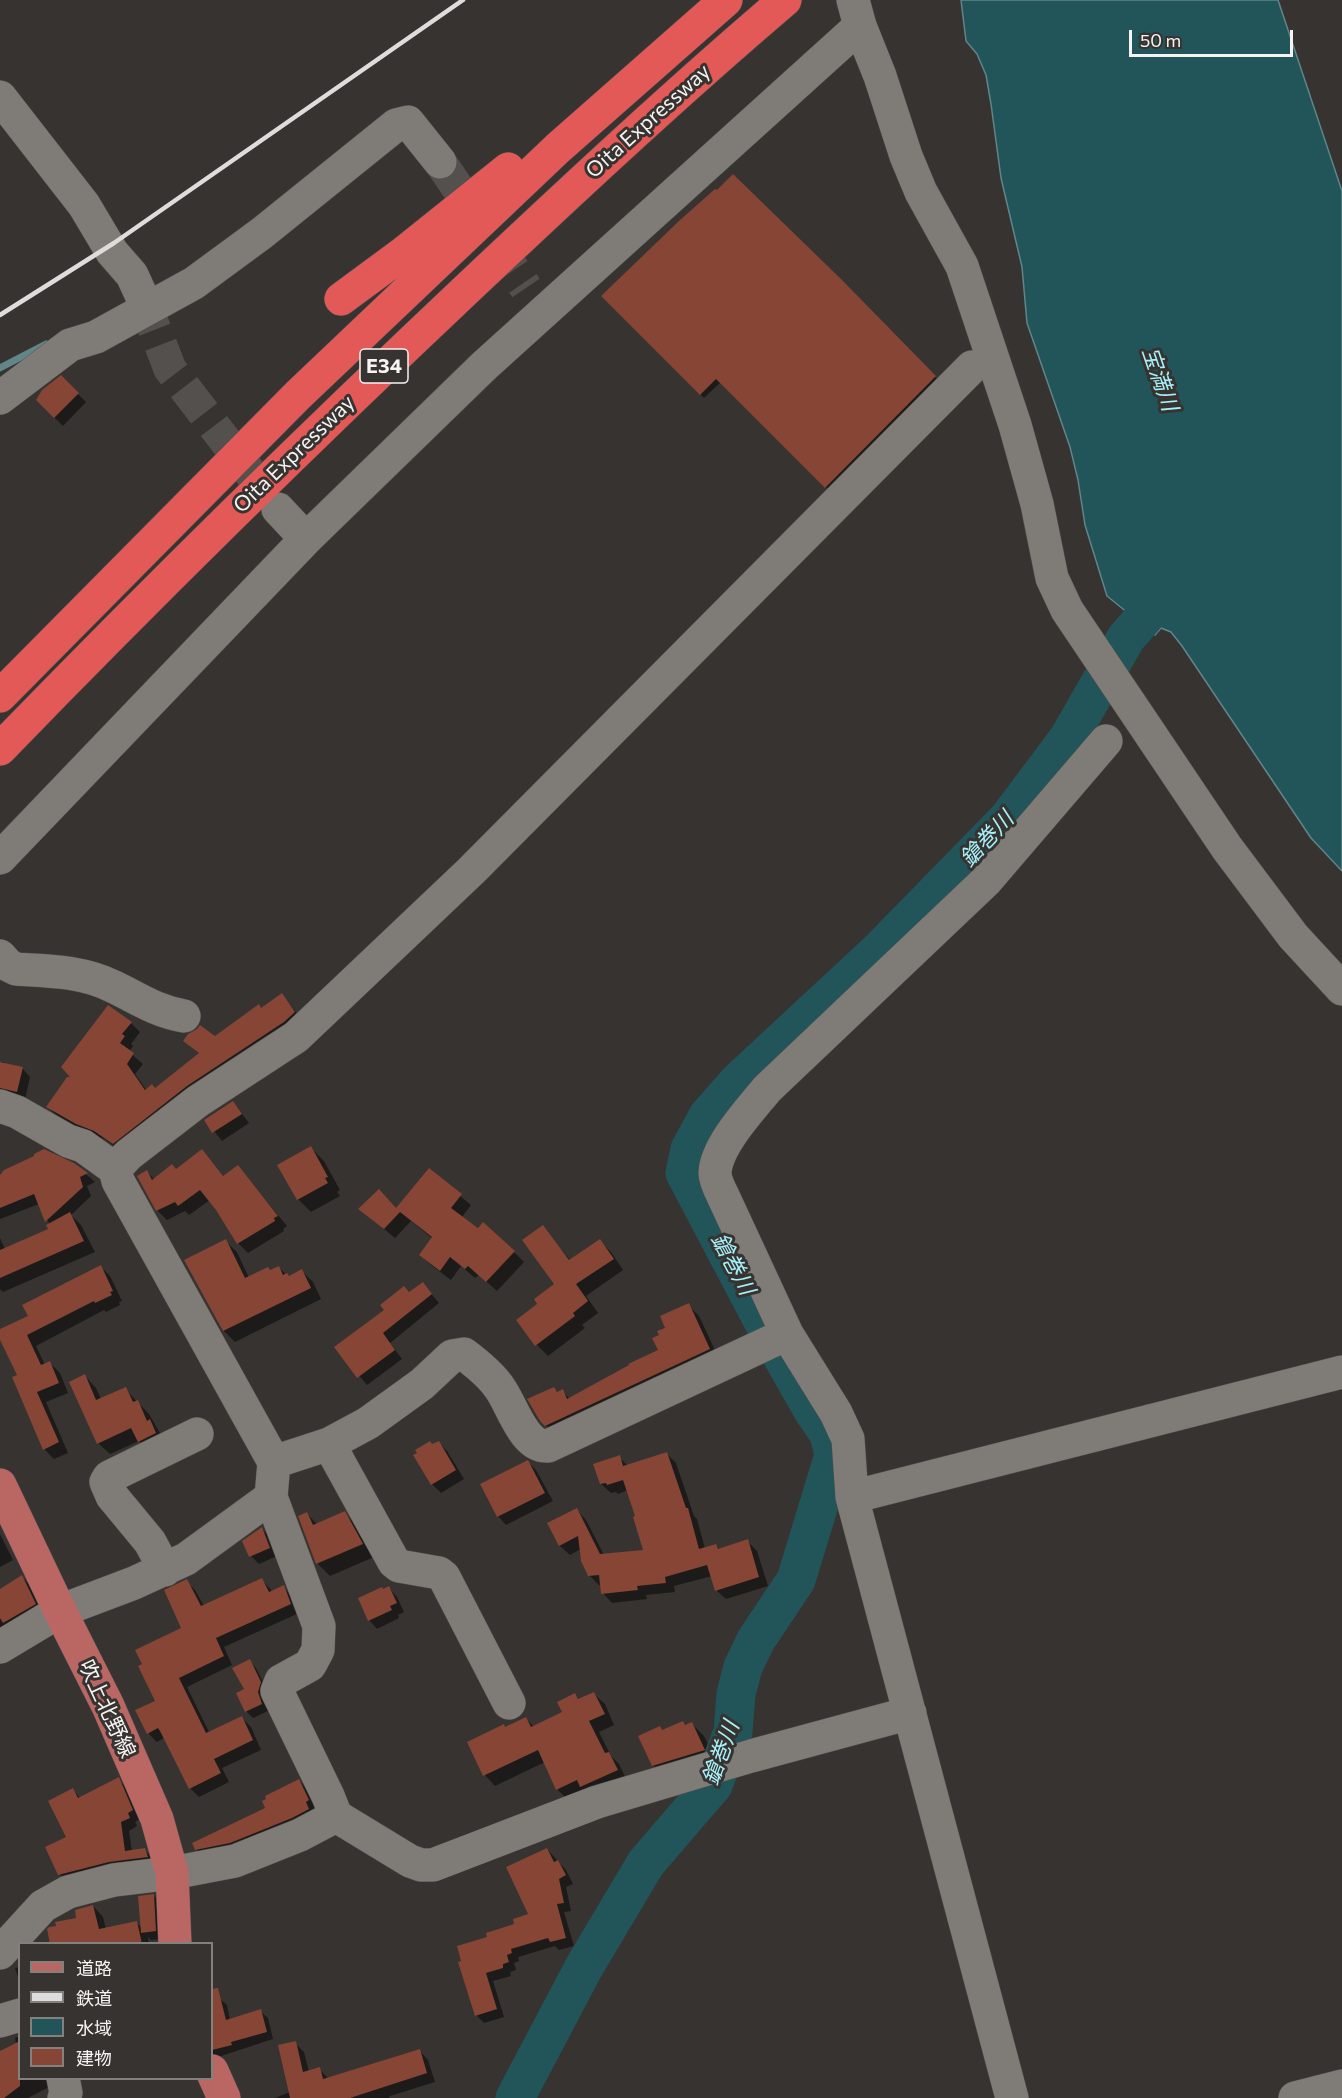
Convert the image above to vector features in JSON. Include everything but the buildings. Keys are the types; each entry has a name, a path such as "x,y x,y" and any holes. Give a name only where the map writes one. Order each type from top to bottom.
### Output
{"highway":[{"path":"341,299 402,254 724,0"},
{"name":"Oita Expressway","path":"0,696 298,395 558,148 724,0"},
{"name":"Oita Expressway","path":"0,749 326,421 585,177 784,0"}],"main road":[{"name":"吹上北野線","path":"0,1485 108,1706 157,1820 172,1874 175,1942"},
{"path":"213,2073 224,2098"}],"street":[{"path":"0,858 306,539 484,366 534,300 857,13 906,156 921,192 962,266 976,305 1016,425 1052,578 1067,610 1227,848 1293,936 1342,989"},
{"path":"0,97 84,205 112,252 132,275 143,299"},
{"path":"0,398 70,345 96,337 194,283 262,233 396,125 408,122 440,162"},
{"path":"943,229 955,299 972,367 1003,447 1013,465 1032,487"},
{"path":"115,1169 128,1155 198,1101 296,1037 471,871 972,367"},
{"path":"278,509 306,539"},
{"path":"1012,2098 852,1497 848,1439 836,1413 787,1334 715,1174 721,1151 766,1089 987,881 1106,741"},
{"path":"0,956 15,969 81,975 111,985 148,1006 184,1016"},
{"path":"0,1106 17,1112 68,1141 82,1146 115,1169 118,1181 274,1462 271,1497 319,1626 318,1650 310,1665 280,1681 277,1691 336,1816 410,1861 433,1865 597,1802 751,1756 910,1713"},
{"path":"274,1462 329,1444 368,1423 422,1384 452,1356 464,1354 499,1386 530,1440 540,1446 548,1446 787,1334"},
{"path":"852,1497 1342,1372"},
{"path":"165,1570 150,1542 112,1496 106,1482 109,1477 197,1434"},
{"path":"329,1444 394,1562 399,1566 439,1573 444,1577 509,1703"},
{"path":"0,1647 60,1611 165,1570 186,1559 271,1497"},
{"path":"0,1953 43,1906 68,1892 114,1880 172,1874 235,1861 300,1835 336,1816"},
{"path":"0,2021 18,2016"},
{"path":"63,2080 66,2093 64,2098"},
{"path":"1295,2098 1342,2086"}],"water":[{"name":"宝満川","path":"961,0 1278,0 1342,191 1342,871 1311,838 1171,632 1161,628 1155,635 1107,596 1085,525 1070,447 1027,323 1022,267 1001,178 986,75 977,54 966,41"}],"waterway":[{"path":"0,368 46,344"},
{"name":"鎗巻川","path":"515,2098 584,1967 646,1863 713,1785 733,1732 736,1694 743,1667 756,1640 796,1580 834,1455 829,1434 774,1342 685,1173 690,1149 708,1116 739,1081 881,949 1008,819 1068,739 1126,638 1174,583"}],"tunnel":[{"path":"440,162 526,288"},
{"path":"143,299 170,369 278,509"}],"railway":[{"path":"0,315 114,243 463,0"}]}
